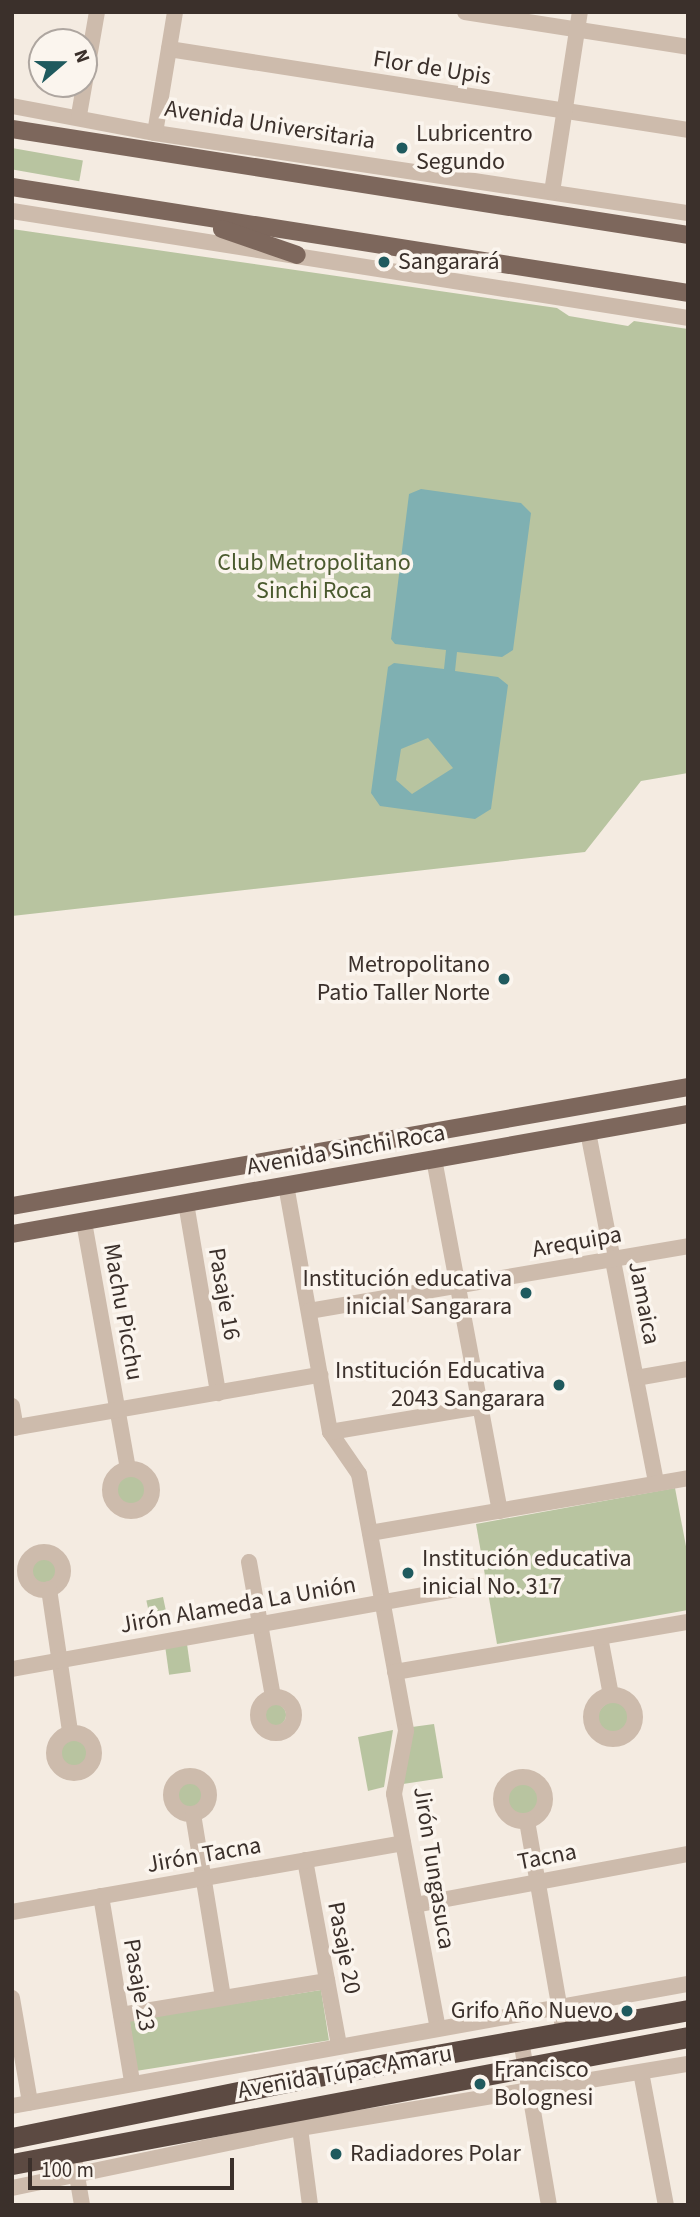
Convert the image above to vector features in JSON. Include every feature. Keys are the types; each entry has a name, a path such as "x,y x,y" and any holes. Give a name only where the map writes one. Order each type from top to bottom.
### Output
{"highway":[{"name":"Avenida Túpac Amaru","path":"12,2138 688,2010"},
{"name":"Avenida Túpac Amaru","path":"12,2164 688,2037"}],"main road":[{"name":"Avenida Universitaria","path":"12,129 688,235"},
{"path":"12,187 688,293"},
{"path":"197,216 220,229 297,255"},
{"name":"Avenida Sinchi Roca","path":"12,1206 688,1087"},
{"name":"Avenida Sinchi Roca","path":"12,1234 688,1114"}],"street":[{"path":"79,116 97,12"},
{"path":"156,133 174,12"},
{"path":"467,12 688,47"},
{"path":"552,192 580,12"},
{"name":"Flor de Upis","path":"169,49 688,130"},
{"name":"Avenida Universitaria","path":"12,106 79,116 156,133 688,213"},
{"path":"12,211 688,318"},
{"name":"Jamaica","path":"588,1132 656,1483"},
{"path":"434,1159 500,1511"},
{"name":"Jirón Tungasuca","path":"286,1185 330,1432 359,1474 383,1602 406,1731 394,1794 438,2028"},
{"name":"Pasaje 16","path":"186,1203 218,1393"},
{"name":"Machu Picchu","path":"83,1222 128,1469"},
{"name":"Arequipa","path":"309,1311 688,1246"},
{"path":"636,1378 688,1369"},
{"path":"12,1406 14,1428 320,1375"},
{"path":"330,1432 480,1408"},
{"path":"370,1533 688,1478"},
{"path":"249,1562 273,1697"},
{"name":"Jirón Alameda La Unión","path":"12,1669 472,1587"},
{"path":"49,1589 70,1732"},
{"path":"395,1672 688,1622"},
{"path":"600,1637 611,1695"},
{"path":"193,1814 223,1998"},
{"path":"527,1821 564,2032"},
{"name":"Jirón Tacna","path":"12,1912 403,1843"},
{"name":"Tacna","path":"415,1905 688,1854"},
{"name":"Pasaje 20","path":"305,1860 339,2045"},
{"name":"Pasaje 23","path":"101,1896 132,2082"},
{"path":"121,2015 327,1981"},
{"name":"Avenida Túpac Amaru","path":"12,2106 132,2082 688,1984"},
{"path":"12,1998 30,2102"},
{"path":"522,2040 549,2205"},
{"name":"Avenida Túpac Amaru","path":"12,2188 300,2128 688,2064"},
{"path":"641,2072 666,2205"},
{"path":"300,2128 310,2205"},
{"path":"73,2151 82,2205"}],"green space":[{"path":"12,148 83,161 79,181 12,169"},
{"name":"Club Metropolitano Sinchi Roca","path":"12,229 557,308 569,316 628,326 634,321 688,329 688,773 641,781 585,852 12,916"},
{"path":"132,1473 144,1478 149,1490 144,1502 132,1507 120,1502 115,1490 120,1478"},
{"path":"675,1488 688,1557 688,1610 497,1644 476,1524"},
{"path":"43,1557 53,1561 57,1571 53,1581 43,1585 33,1581 29,1571 33,1561"},
{"path":"163,1597 169,1625 152,1629 146,1601"},
{"path":"187,1644 191,1672 169,1675 165,1647"},
{"path":"614,1702 625,1707 630,1718 625,1729 614,1734 603,1729 598,1718 603,1707"},
{"path":"275,1704 285,1711 286,1715 279,1725 275,1726 265,1719 264,1715 271,1705"},
{"path":"434,1724 443,1778 403,1784 412,1727"},
{"path":"393,1730 384,1787 368,1791 358,1737"},
{"path":"74,1737 85,1741 89,1752 85,1763 74,1767 63,1763 59,1752 63,1741"},
{"path":"191,1780 202,1784 206,1795 202,1806 191,1810 180,1806 176,1795 180,1784"},
{"path":"523,1784 534,1789 539,1800 534,1811 523,1816 512,1811 507,1800 512,1789"},
{"path":"321,1990 329,2040 137,2071 129,2020"}],"water":[{"path":"421,489 521,503 531,513 513,650 502,657 457,652 455,671 498,677 508,685 491,809 475,819 380,806 371,793 388,667 394,663 444,669 446,650 395,644 391,639 409,494","holes":["428,738 453,768 412,794 396,780 401,749"]}],"place":[{"name":"Lubricentro Segundo","path":"402,148"},
{"name":"Sangarará","path":"384,262"},
{"name":"Metropolitano Patio Taller Norte","path":"504,979"},
{"name":"Institución educativa inicial Sangarara","path":"526,1293"},
{"name":"Institución Educativa 2043 Sangarara","path":"559,1385"},
{"name":"Institución educativa inicial No. 317","path":"408,1573"},
{"name":"Grifo Año Nuevo","path":"627,2011"},
{"name":"Francisco Bolognesi","path":"480,2084"},
{"name":"Radiadores Polar","path":"336,2154"}]}
